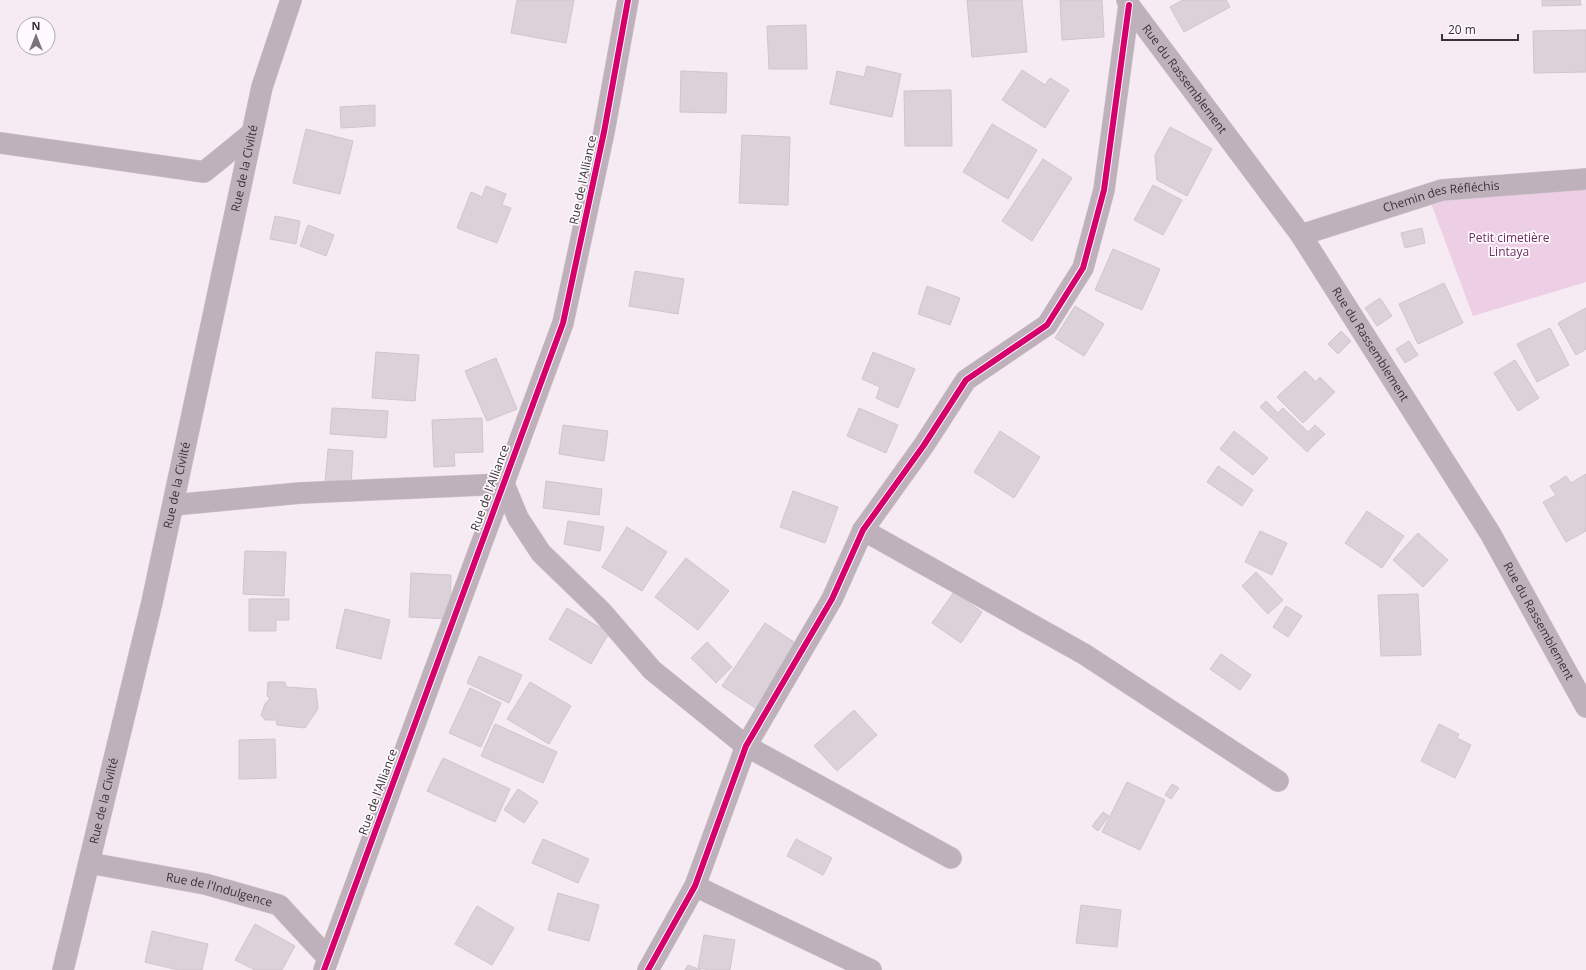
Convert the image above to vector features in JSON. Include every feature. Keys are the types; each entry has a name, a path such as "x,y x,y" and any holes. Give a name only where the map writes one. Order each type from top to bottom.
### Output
{"street":[{"name":"Rue de la Civilté","path":"63,970 152,602 262,87 291,0"},
{"name":"Rue de l'Alliance","path":"326,964 563,323 604,132 628,0"},
{"path":"648,970 696,886 746,746 832,599 863,530 924,445 966,380 1047,324 1083,268 1104,190 1128,2"},
{"name":"Rue du Rassemblement","path":"1128,2 1301,235 1490,533 1586,707"},
{"path":"0,143 204,172 252,133"},
{"name":"Chemin des Réfléchis","path":"1301,235 1442,190 1586,179"},
{"path":"173,505 300,493 504,484 518,518 541,553 602,612 652,670 746,746 951,858"},
{"path":"863,530 1084,654 1278,781"},
{"name":"Rue de l'Indulgence","path":"88,863 205,884 279,904 326,964"},
{"path":"696,886 871,970"}],"green space":[{"name":"Petit cimetière Lintaya","path":"1586,180 1586,282 1473,316 1428,195"}],"building":[{"path":"517,0 574,0 566,43 511,33"},
{"path":"967,0 1022,0 1027,52 972,57"},
{"path":"1060,0 1102,0 1104,37 1062,40"},
{"path":"1183,0 1226,0 1230,7 1184,32 1170,7"},
{"path":"1542,0 1580,0 1581,5 1542,6"},
{"path":"806,25 807,69 769,69 767,26"},
{"path":"1586,30 1586,72 1534,73 1533,31"},
{"path":"867,66 901,74 892,117 830,104 837,71 864,77"},
{"path":"1022,70 1045,85 1050,78 1069,90 1045,128 1002,100"},
{"path":"681,71 727,73 726,113 680,112"},
{"path":"951,90 952,146 905,146 904,91"},
{"path":"375,105 375,126 341,128 340,107"},
{"path":"992,124 1037,150 1008,199 963,172"},
{"path":"1170,127 1212,149 1187,196 1157,180 1155,155"},
{"path":"306,129 353,141 340,194 293,183"},
{"path":"742,135 790,137 788,205 739,203"},
{"path":"1043,159 1072,178 1032,241 1002,221"},
{"path":"1153,185 1182,200 1163,235 1134,220"},
{"path":"486,186 506,194 502,205 511,208 497,243 457,228 471,192 482,197"},
{"path":"275,216 300,221 296,244 270,239"},
{"path":"308,225 334,235 326,256 300,246"},
{"path":"1422,228 1425,243 1405,248 1401,233"},
{"path":"1113,249 1160,269 1142,310 1095,290"},
{"path":"635,271 684,279 678,314 629,306"},
{"path":"1444,283 1463,323 1418,344 1399,304"},
{"path":"927,286 960,298 950,325 918,314"},
{"path":"1380,298 1392,316 1377,326 1365,308"},
{"path":"1075,306 1104,324 1084,356 1055,338"},
{"path":"1586,308 1586,349 1576,355 1558,323"},
{"path":"1550,328 1569,365 1537,382 1517,344"},
{"path":"1341,331 1351,341 1338,354 1328,344"},
{"path":"1409,341 1418,355 1405,363 1396,349"},
{"path":"376,352 419,355 415,401 372,398"},
{"path":"873,352 915,369 898,408 876,398 880,387 862,379"},
{"path":"496,358 517,409 487,421 465,371"},
{"path":"1515,360 1539,398 1518,411 1494,373"},
{"path":"1305,371 1316,382 1320,377 1335,392 1303,423 1277,397"},
{"path":"1266,401 1278,413 1283,408 1308,432 1315,425 1325,434 1307,452 1260,407"},
{"path":"332,408 388,411 386,438 330,434"},
{"path":"859,408 898,425 886,453 847,436"},
{"path":"482,418 483,452 454,453 455,466 434,467 432,420"},
{"path":"563,425 608,431 604,461 559,454"},
{"path":"1000,431 1040,457 1014,498 974,472"},
{"path":"1234,431 1268,458 1253,475 1220,449"},
{"path":"328,449 353,451 351,484 325,483"},
{"path":"1218,466 1253,490 1242,506 1207,482"},
{"path":"1586,474 1586,531 1566,542 1543,502 1556,495 1550,486 1566,476 1571,483"},
{"path":"546,481 602,489 599,515 543,508"},
{"path":"793,491 838,507 825,543 780,527"},
{"path":"1367,511 1404,536 1382,568 1345,543"},
{"path":"568,521 604,527 600,551 564,544"},
{"path":"627,527 667,552 642,591 602,567"},
{"path":"1260,531 1287,543 1272,575 1245,562"},
{"path":"1418,533 1448,560 1423,587 1393,560"},
{"path":"245,551 286,552 284,596 243,594"},
{"path":"686,558 729,591 698,630 655,597"},
{"path":"1256,572 1283,600 1268,614 1242,586"},
{"path":"411,573 451,575 450,619 409,617"},
{"path":"954,592 982,612 961,643 932,623"},
{"path":"1418,594 1421,655 1381,656 1378,595"},
{"path":"249,599 289,599 289,620 276,620 276,631 249,631"},
{"path":"1286,606 1302,616 1288,637 1273,627"},
{"path":"567,608 609,633 591,664 549,639"},
{"path":"345,609 390,620 381,659 336,648"},
{"path":"765,623 800,646 757,709 722,686"},
{"path":"707,642 732,667 716,683 691,658"},
{"path":"1221,654 1251,675 1240,690 1210,669"},
{"path":"479,656 522,675 509,703 467,683"},
{"path":"268,682 285,682 286,687 316,689 318,709 305,728 277,725 276,720 265,720 261,715 265,704 270,698 267,696"},
{"path":"530,682 571,706 549,744 507,719"},
{"path":"470,688 501,703 481,747 449,733"},
{"path":"854,710 877,735 837,771 814,746"},
{"path":"495,724 557,752 543,783 481,756"},
{"path":"1439,724 1459,734 1457,738 1471,745 1455,778 1421,761"},
{"path":"275,739 276,778 239,779 239,740"},
{"path":"443,758 510,789 495,822 427,791"},
{"path":"1127,782 1165,800 1140,850 1102,832"},
{"path":"1172,784 1179,788 1171,799 1165,795"},
{"path":"518,789 538,802 524,823 504,810"},
{"path":"1103,812 1109,816 1098,831 1092,826"},
{"path":"543,839 589,859 578,883 532,863"},
{"path":"796,839 832,858 823,875 787,856"},
{"path":"558,893 599,905 589,941 548,930"},
{"path":"1081,905 1121,910 1117,947 1076,943"},
{"path":"477,906 514,928 492,965 455,944"},
{"path":"255,924 295,946 282,970 255,970 235,960"},
{"path":"152,931 208,944 202,970 178,970 145,962"},
{"path":"704,935 735,940 730,970 698,968"},
{"path":"688,965 701,970 685,970"}],"cycle path":[{"path":"324,970 563,323 604,132 628,0"},
{"path":"648,970 695,886 746,746 832,599 863,530 924,445 966,380 1047,325 1083,268 1104,190 1129,5"}]}
